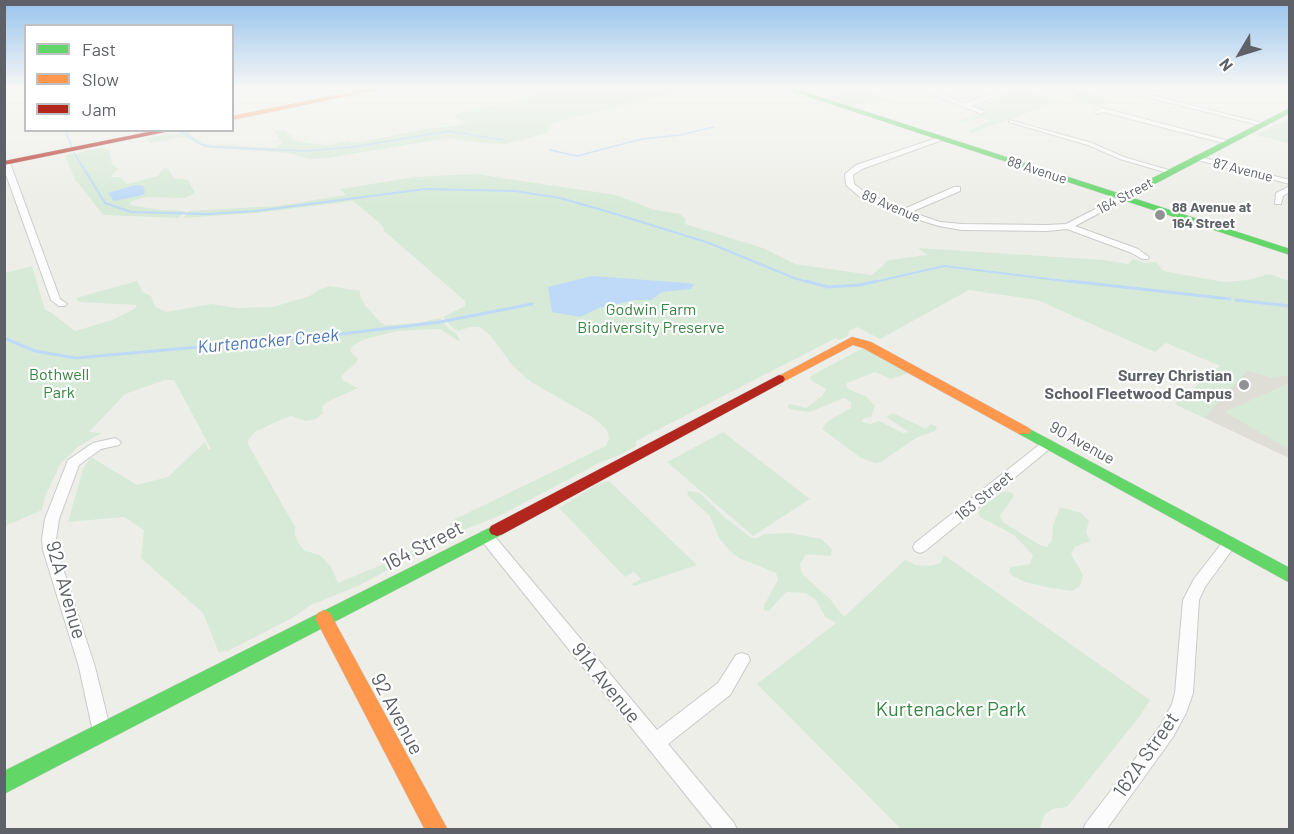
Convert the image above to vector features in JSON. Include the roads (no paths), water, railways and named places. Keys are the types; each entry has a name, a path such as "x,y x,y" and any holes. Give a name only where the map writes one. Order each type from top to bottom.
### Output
{"street":[{"name":"88 Avenue","path":"903,127 1290,252"},
{"path":"1031,127 1171,172"},
{"path":"1168,127 1227,142"},
{"name":"164 Street","path":"946,225 1047,228 1068,226 1257,127"},
{"path":"62,304 56,300 5,163 162,132"},
{"name":"89 Avenue","path":"940,139 859,167 849,174 850,185 857,191 903,212 946,225"},
{"name":"87 Avenue","path":"1197,158 1290,182"},
{"path":"1278,202 1279,195 1290,188"},
{"path":"903,212 957,189"},
{"path":"1068,226 1135,251 1145,257"},
{"name":"164 Street","path":"4,783 486,536 840,346 857,341"},
{"name":"90 Avenue","path":"857,341 1290,576"},
{"name":"92A Avenue","path":"102,732 87,666 50,550 49,539 52,519 73,463 97,446 116,442"},
{"name":"163 Street","path":"920,547 1048,444"},
{"name":"91A Avenue","path":"486,536 727,830"},
{"name":"162A Street","path":"1093,830 1167,731 1177,713 1184,693 1191,600 1199,582 1230,543"},
{"name":"92 Avenue","path":"324,618 436,830"},
{"path":"655,743 724,689 742,660"}],"water":[{"path":"135,185 143,186 145,192 143,195 114,201 108,193"},
{"path":"592,276 694,284 691,289 662,292 651,300 635,300 599,308 580,317 552,312 548,287"}],"waterway":[{"path":"550,150 577,156 642,139 680,135 714,127"},
{"path":"182,132 200,144 211,147 306,151 353,147 449,131 503,140"},
{"path":"66,132 72,148"},
{"path":"74,153 87,174"},
{"path":"86,172 105,203 131,212 207,214 256,211 425,189 515,191 560,198 616,214 709,243 811,283"},
{"path":"870,283 944,266 1081,283"},
{"path":"806,281 828,287 860,285 877,281"},
{"path":"1070,281 1230,299"},
{"path":"1236,300 1290,306"},
{"name":"Kurtenacker Creek","path":"4,338 35,351 76,358 333,335 440,322 532,304"}],"place":[{"name":"88 Avenue at 164 Street","path":"1160,215"},
{"name":"Surrey Christian School Fleetwood Campus","path":"1244,385"}],"park label":[{"name":"Godwin Farm Biodiversity Preserve","path":"651,319"},
{"name":"Bothwell Park","path":"59,384"},
{"name":"Kurtenacker Park","path":"951,709"}]}
